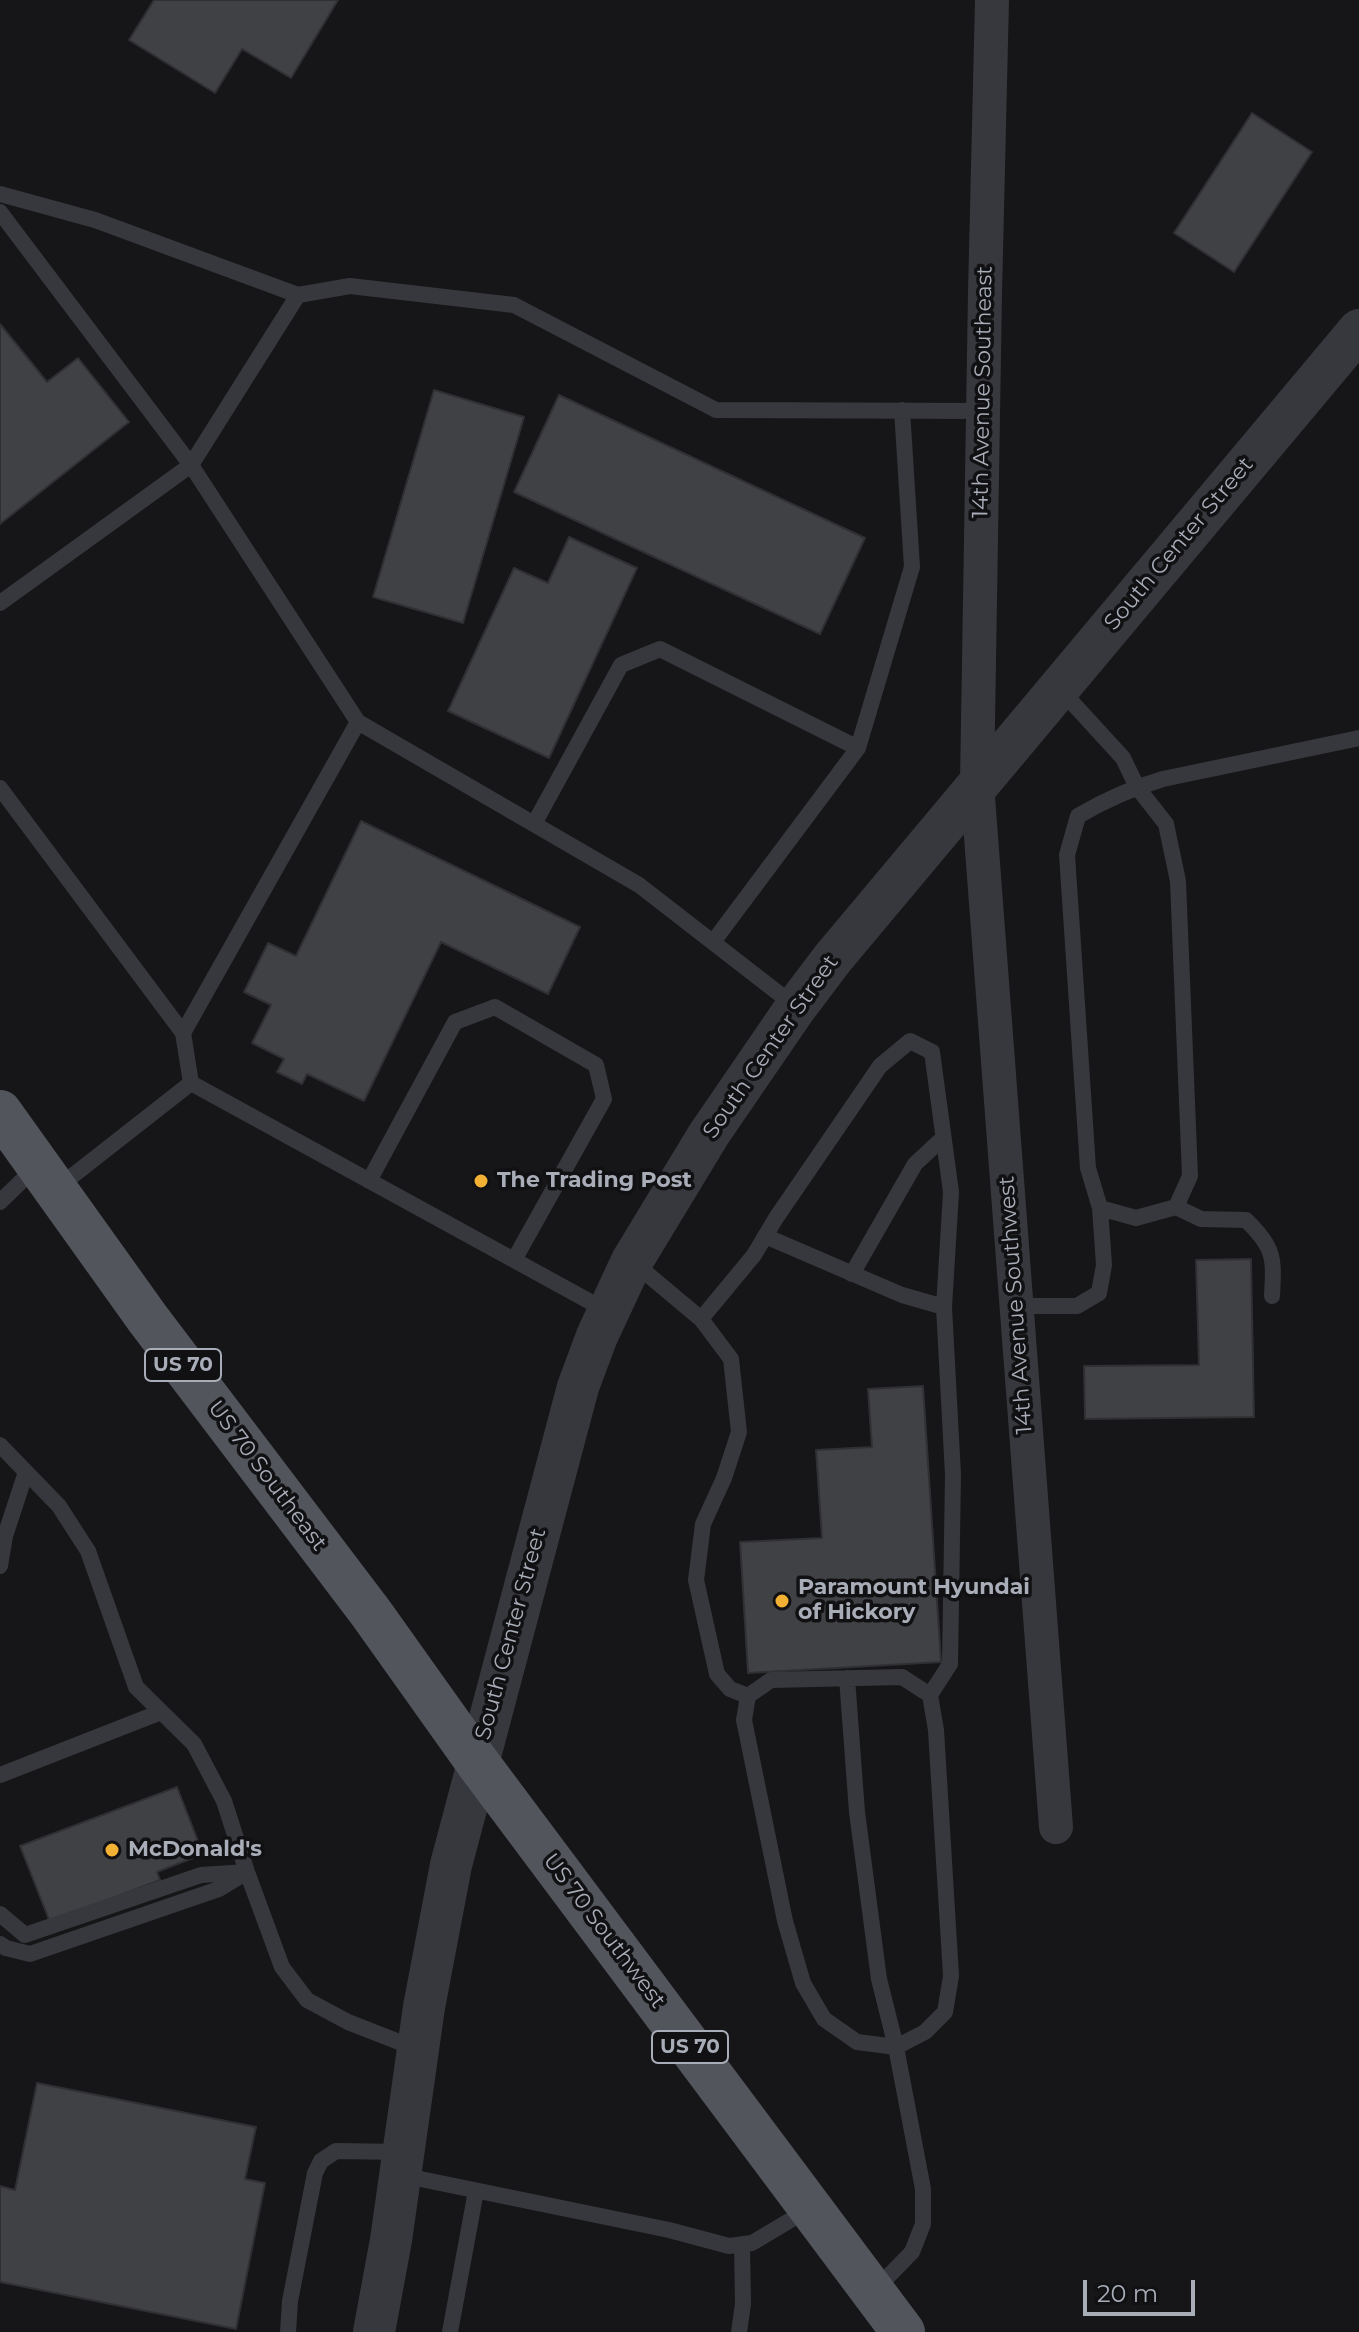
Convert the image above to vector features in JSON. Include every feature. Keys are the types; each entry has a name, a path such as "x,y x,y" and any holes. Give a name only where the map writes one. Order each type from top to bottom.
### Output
{"main road":[{"name":"US 70 Southeast","path":"0,1112 157,1331 371,1613 477,1762"},
{"name":"US 70 Southwest","path":"477,1762 903,2332"}],"street":[{"name":"14th Avenue Southeast","path":"977,784 992,0"},
{"name":"South Center Street","path":"374,2332 418,2050 451,1865 578,1387 597,1336 632,1261 709,1134 833,958 1359,330"},
{"name":"14th Avenue Southwest","path":"977,784 1056,1827"}],"lane":[{"path":"0,194 95,220 298,295 350,286 514,305 716,410 983,411"},
{"path":"0,212 191,465 358,722 639,885 796,1007"},
{"path":"0,603 191,465 298,295"},
{"path":"713,942 858,748 912,567 902,410"},
{"path":"534,824 621,665 660,649 858,748"},
{"path":"1058,687 1123,758 1137,787 1166,824 1178,881 1190,1176 1176,1207"},
{"path":"183,1033 358,722"},
{"path":"1016,1306 1077,1306 1099,1293 1104,1265 1100,1208 1088,1168 1067,855 1078,816 1104,800 1163,779 1359,738"},
{"path":"0,788 183,1033 191,1083"},
{"path":"369,1181 455,1022 495,1007 596,1065 604,1099 514,1260"},
{"path":"701,1319 754,1255 880,1066 910,1041 932,1052 951,1192 944,1307 953,1475 950,1664 930,1695 936,1730 951,1976 945,2012 925,2032 896,2047 857,2042 824,2019 803,1983 785,1921 744,1720 748,1696 771,1680 902,1677 930,1695"},
{"path":"0,1202 47,1178 191,1083"},
{"path":"191,1083 608,1312"},
{"path":"852,1274 915,1164 943,1138"},
{"path":"1100,1208 1136,1218 1176,1207 1201,1219 1246,1220 1261,1234 1274,1261 1272,1296"},
{"path":"765,1236 902,1295 944,1307"},
{"path":"632,1261 701,1319 731,1359 739,1432 724,1478 703,1524 696,1580 717,1674 730,1689 748,1696"},
{"path":"0,1445 59,1506 88,1551 136,1687 194,1744 224,1801 282,1967 307,2000 348,2022 418,2050"},
{"path":"0,1566 5,1536 26,1472"},
{"path":"847,1678 857,1812 879,1979 896,2047 923,2189 923,2224 912,2252 873,2292"},
{"path":"0,1789 4,1773 161,1712"},
{"path":"0,1914 25,1935 201,1875 247,1872"},
{"path":"0,1944 30,1954 219,1889 247,1872"},
{"path":"288,2332 290,2301 315,2173 321,2161 336,2151 402,2164 476,2191 669,2230 729,2246 752,2243 810,2208"},
{"path":"450,2332 476,2191"},
{"path":"739,2332 743,2304 742,2244"}],"building":[{"path":"154,0 338,0 291,78 242,49 215,93 129,40"},
{"path":"1252,113 1312,152 1234,272 1174,233"},
{"path":"0,324 47,382 78,358 129,422 0,524"},
{"path":"434,390 524,417 463,623 373,597"},
{"path":"559,395 865,538 820,634 514,492"},
{"path":"569,537 637,568 549,758 448,711 514,568 548,583"},
{"path":"361,821 580,927 548,994 441,942 364,1101 307,1074 302,1084 277,1072 284,1059 252,1043 271,1005 244,992 268,943 296,956"},
{"path":"1251,1259 1254,1417 1085,1419 1084,1366 1199,1365 1196,1260"},
{"path":"923,1386 941,1662 748,1673 740,1542 822,1538 816,1450 872,1447 868,1389"},
{"name":"McDonald's","path":"177,1787 203,1854 157,1872 160,1880 50,1922 20,1846"},
{"path":"37,2083 256,2127 245,2179 265,2183 236,2329 0,2282 0,2186 15,2190"}],"place":[{"name":"The Trading Post","path":"481,1181"},
{"name":"Paramount Hyundai of Hickory","path":"782,1601"},
{"name":"McDonald's","path":"112,1850"}]}
